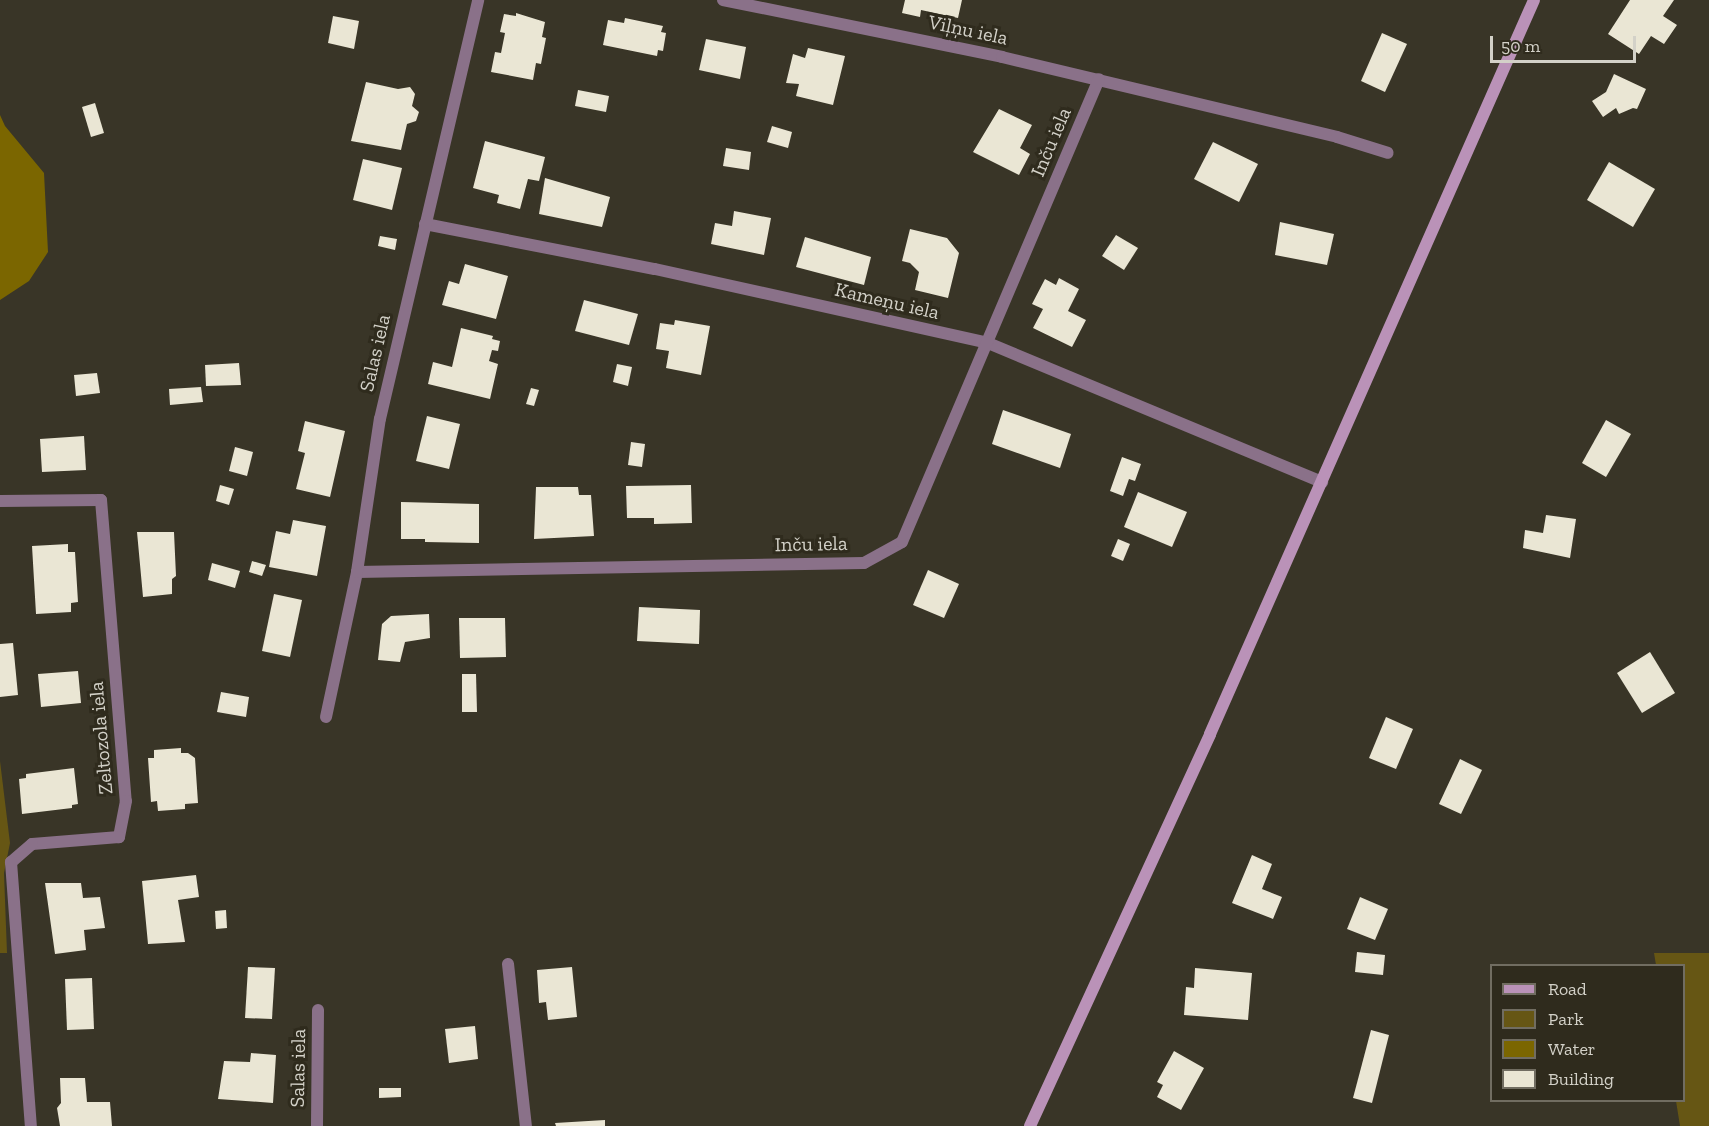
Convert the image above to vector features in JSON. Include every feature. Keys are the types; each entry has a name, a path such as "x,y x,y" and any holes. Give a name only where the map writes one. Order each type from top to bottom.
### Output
{"main road":[{"path":"1030,1126 1210,734 1534,0"}],"street":[{"name":"Salas iela","path":"326,717 357,572 380,419 478,0"},
{"name":"Viļņu iela","path":"723,0 1099,79 1337,137 1388,153"},
{"name":"Inču iela","path":"357,572 864,563 902,542 1099,79"},
{"name":"Kameņu iela","path":"425,224 655,269 988,343 1322,482"},
{"name":"Zeltozola iela","path":"0,501 101,500 126,801 119,837 32,843 11,862 32,1126"},
{"path":"508,964 526,1126"},
{"name":"Salas iela","path":"317,1126 318,1010"}],"green space":[{"path":"0,761 10,843 4,873 7,953 0,953"},
{"path":"1654,953 1709,953 1709,1126 1680,1126 1676,1102 1685,1102 1685,964 1656,964"}],"water":[{"path":"0,115 5,126 44,173 48,252 29,281 0,300"}],"building":[{"path":"905,0 962,0 958,18 921,10 920,17 902,13"},
{"path":"1630,0 1674,0 1663,16 1677,25 1664,44 1651,36 1639,54 1608,34"},
{"path":"516,13 545,22 542,37 546,38 541,64 536,63 533,80 491,72 495,52 501,53 505,33 500,32 504,14 516,16"},
{"path":"333,16 359,21 354,49 328,43"},
{"path":"625,18 663,26 661,32 666,33 663,51 658,50 657,56 603,45 608,20 624,23"},
{"path":"1382,33 1407,44 1385,92 1361,81"},
{"path":"706,39 746,47 740,79 699,70"},
{"path":"808,48 845,56 833,105 796,96 799,84 786,83 793,54 805,58"},
{"path":"1614,74 1646,89 1637,109 1633,108 1619,114 1616,108 1603,117 1592,101 1606,92"},
{"path":"366,82 398,89 410,87 415,94 412,106 419,112 416,121 407,124 401,150 351,141"},
{"path":"578,90 609,96 606,112 575,106"},
{"path":"95,103 104,133 91,137 82,107"},
{"path":"999,109 1032,125 1020,148 1030,154 1019,175 973,152"},
{"path":"772,126 792,132 788,148 767,142"},
{"path":"485,141 545,157 539,181 528,179 520,209 497,203 499,195 473,188"},
{"path":"1213,142 1258,164 1239,202 1194,179"},
{"path":"726,148 751,152 749,170 723,166"},
{"path":"363,159 402,168 392,210 353,200"},
{"path":"1609,162 1655,189 1633,227 1587,200"},
{"path":"545,178 610,197 602,227 539,214"},
{"path":"734,211 771,218 764,255 711,244 715,223 732,226"},
{"path":"1280,222 1334,234 1327,265 1275,255"},
{"path":"910,229 947,238 959,253 948,298 915,290 919,272 910,263 902,261"},
{"path":"1116,235 1138,248 1124,270 1102,256"},
{"path":"380,236 397,239 395,250 378,246"},
{"path":"805,237 871,257 864,285 796,267"},
{"path":"465,264 508,276 496,319 442,305 449,281 459,284"},
{"path":"1059,278 1079,289 1068,311 1086,320 1072,347 1033,328 1043,309 1032,304 1045,279 1056,285"},
{"path":"584,300 638,314 629,345 575,331"},
{"path":"675,320 710,326 701,375 666,368 669,351 656,349 660,323 674,325"},
{"path":"461,328 493,336 492,339 500,341 498,351 492,350 489,361 498,364 490,399 428,384 433,362 452,367"},
{"path":"239,363 241,385 206,386 205,365"},
{"path":"617,364 632,367 628,386 613,382"},
{"path":"97,373 100,393 76,396 74,375"},
{"path":"201,387 203,402 170,405 169,389"},
{"path":"531,388 539,390 534,406 526,404"},
{"path":"1003,410 1071,434 1060,468 992,444"},
{"path":"427,416 460,424 449,469 416,461"},
{"path":"1606,420 1631,434 1606,477 1582,463"},
{"path":"305,421 345,431 330,497 296,489 305,453 298,451"},
{"path":"84,436 86,470 42,472 40,439"},
{"path":"631,442 645,444 642,467 628,465"},
{"path":"235,447 253,452 247,476 229,471"},
{"path":"1122,457 1141,464 1135,481 1129,479 1123,496 1110,491"},
{"path":"220,485 234,489 229,505 216,501"},
{"path":"691,485 692,523 654,524 654,518 627,518 626,486"},
{"path":"536,487 578,487 579,495 591,495 594,536 534,539"},
{"path":"1138,492 1187,512 1172,547 1124,527"},
{"path":"401,502 479,504 479,543 401,539"},
{"path":"1546,515 1576,519 1570,558 1523,548 1525,530 1543,533"},
{"path":"293,520 326,526 317,576 269,567 276,531 290,534"},
{"path":"137,532 174,532 176,576 172,579 172,594 143,597"},
{"path":"1118,539 1130,544 1123,561 1111,556"},
{"path":"68,544 68,552 75,552 78,602 71,603 71,612 36,614 32,546"},
{"path":"252,561 266,565 262,576 249,572"},
{"path":"212,563 240,571 235,588 208,580"},
{"path":"928,570 959,584 944,618 913,605"},
{"path":"274,594 302,600 290,657 262,651"},
{"path":"639,607 700,610 699,644 637,641"},
{"path":"429,614 430,638 405,642 400,662 378,660 382,624 391,616"},
{"path":"459,618 505,618 506,657 460,658"},
{"path":"13,643 18,695 0,697 0,644"},
{"path":"1650,652 1675,693 1642,713 1617,673"},
{"path":"78,671 81,703 41,707 38,674"},
{"path":"462,674 476,674 477,712 462,712"},
{"path":"221,692 249,697 246,717 217,712"},
{"path":"1386,717 1413,729 1396,769 1369,758"},
{"path":"181,748 181,753 188,753 195,758 198,803 185,804 185,809 158,811 157,801 151,802 148,758 154,758 154,750"},
{"path":"1460,759 1482,770 1461,814 1439,804"},
{"path":"74,768 78,804 72,805 72,808 22,814 19,779 26,778 26,774"},
{"path":"1252,855 1272,864 1262,889 1282,897 1273,919 1232,903"},
{"path":"196,875 199,897 178,900 185,942 148,944 142,881"},
{"path":"45,883 81,883 83,898 100,897 105,928 84,930 86,950 55,954"},
{"path":"1360,897 1388,909 1375,940 1347,929"},
{"path":"226,910 227,928 216,929 215,911"},
{"path":"1357,952 1385,955 1383,975 1355,972"},
{"path":"248,967 275,968 272,1019 245,1018"},
{"path":"572,967 577,1017 548,1020 546,1002 539,1003 537,970"},
{"path":"1195,968 1252,973 1248,1020 1184,1015 1186,987 1194,988"},
{"path":"92,978 94,1029 67,1030 65,979"},
{"path":"475,1026 478,1059 449,1063 445,1029"},
{"path":"1371,1030 1389,1035 1372,1103 1353,1098"},
{"path":"1174,1051 1204,1068 1181,1110 1157,1097 1163,1085 1157,1082"},
{"path":"251,1053 276,1055 273,1103 218,1099 224,1061 250,1062"},
{"path":"60,1078 85,1078 87,1102 110,1102 112,1126 60,1126 57,1108 61,1103"},
{"path":"379,1088 401,1088 401,1097 379,1098"},
{"path":"605,1120 605,1126 556,1126 555,1123"}]}
